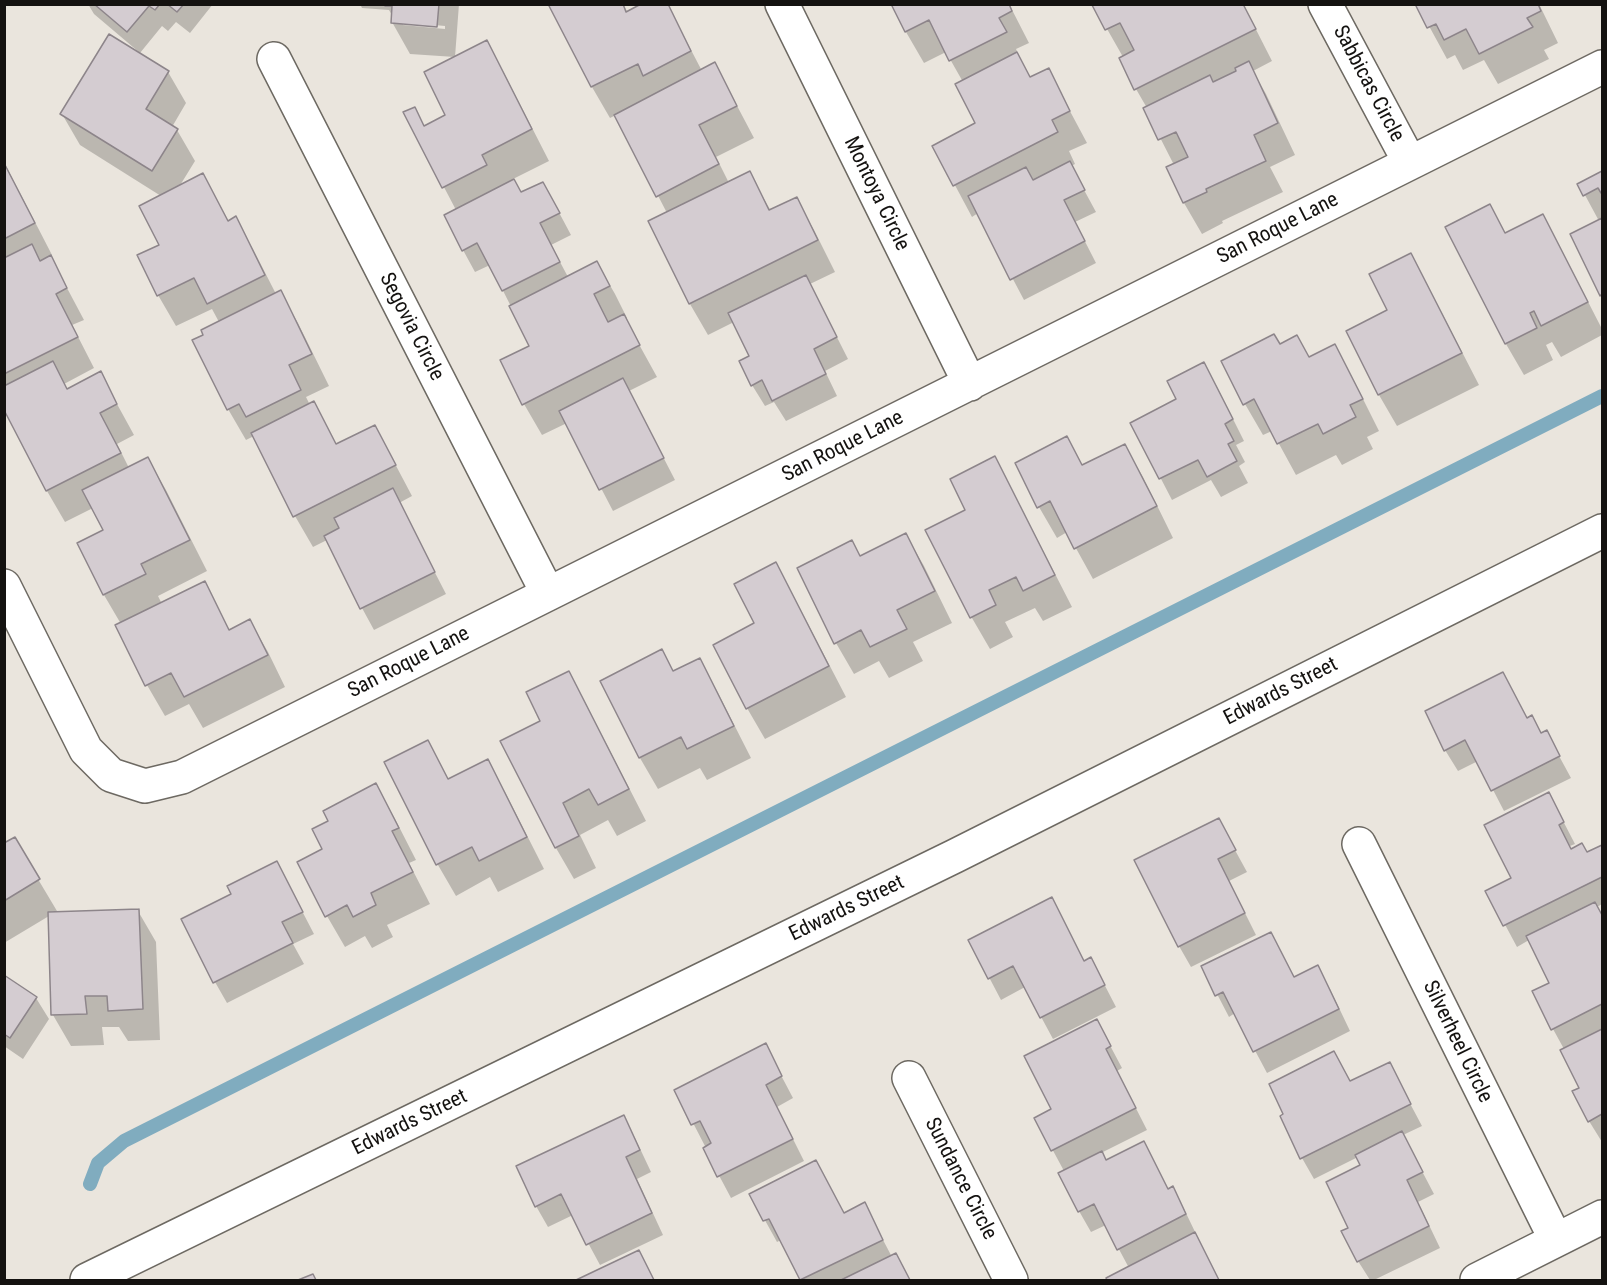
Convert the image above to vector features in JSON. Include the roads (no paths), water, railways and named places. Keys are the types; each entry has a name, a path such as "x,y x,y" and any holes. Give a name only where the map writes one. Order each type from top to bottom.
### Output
{"street":[{"name":"Montoya Circle","path":"782,4 969,384"},
{"name":"Sabbicas Circle","path":"1325,4 1410,163"},
{"name":"Segovia Circle","path":"274,59 548,594"},
{"name":"San Roque Lane","path":"4,586 86,750 111,775 145,786 182,777 1602,67"},
{"name":"Edwards Street","path":"87,1281 955,856 1602,531"},
{"name":"Silverheel Circle","path":"1359,844 1556,1240"},
{"name":"Sundance Circle","path":"909,1078 1011,1281"},
{"path":"1477,1281 1602,1217"}],"waterway":[{"path":"90,1184 98,1163 124,1141 1602,396"}]}
